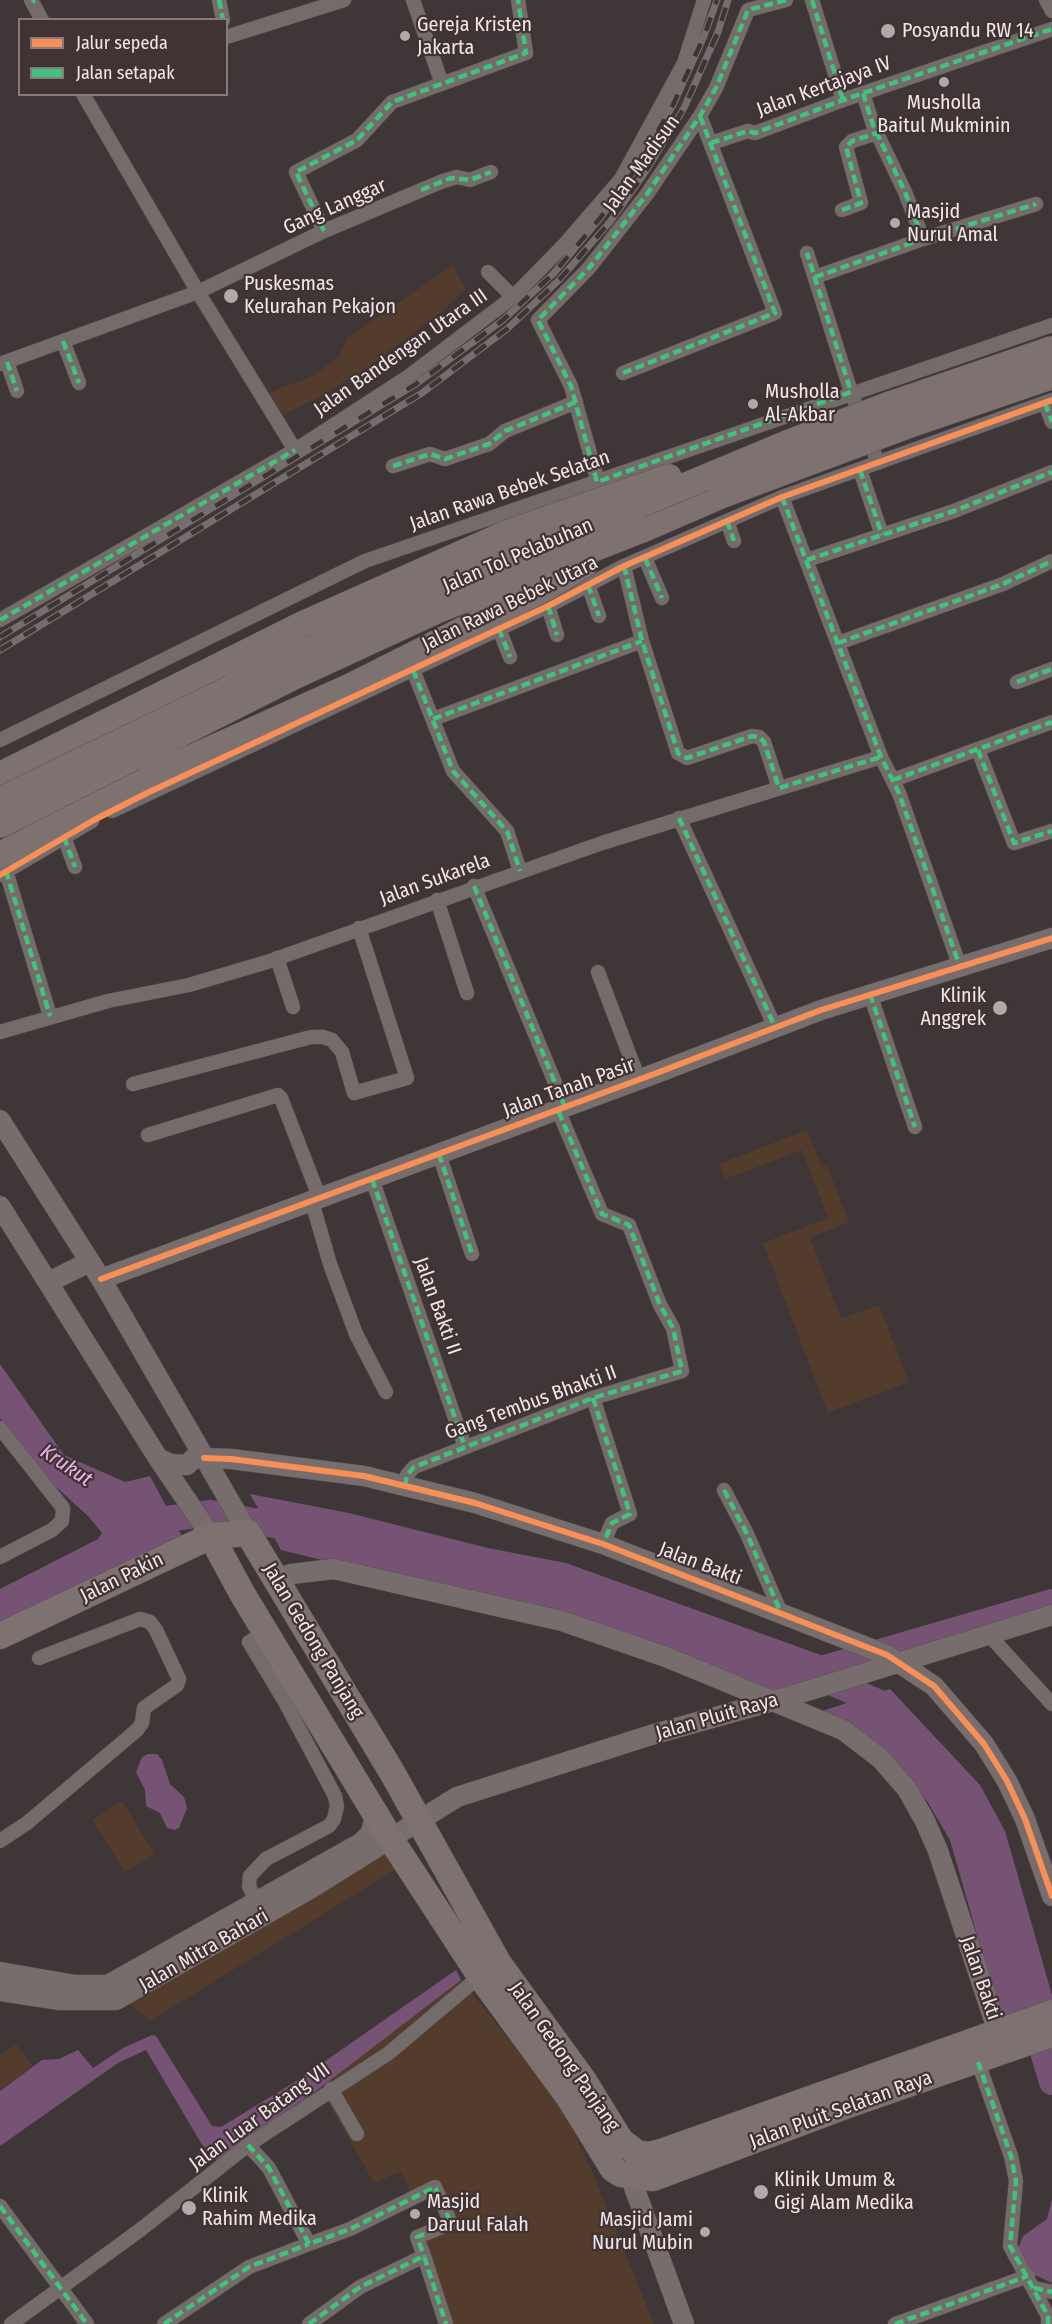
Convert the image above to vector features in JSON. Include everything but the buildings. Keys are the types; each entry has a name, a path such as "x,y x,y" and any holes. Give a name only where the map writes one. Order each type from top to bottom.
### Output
{"highway":[{"name":"Jalan Tol Pelabuhan","path":"0,800 426,594 762,454 891,404 1052,349"},
{"name":"Jalan Tol Pelabuhan","path":"0,825 295,676 428,615 722,495 906,426 1052,376"},
{"path":"0,775 301,625 510,532 671,476 762,454"},
{"path":"2,867 151,777 351,686 526,598 641,530"},
{"name":"Jalan Pakin","path":"0,1636 205,1528 246,1529"},
{"name":"Jalan Gedong Panjang","path":"205,1528 390,1838 480,1976 568,2096 613,2169 634,2164 584,2081 499,1964 419,1819 246,1529"},
{"name":"Jalan Pluit Selatan Raya","path":"1052,2013 1004,2037 651,2155 634,2164 653,2178 663,2175 845,2106 978,2062 1004,2037 1052,2034"}],"street":[{"path":"219,0 223,18"},
{"path":"228,36 310,5 344,0"},
{"path":"413,0 442,84"},
{"path":"324,231 296,172 357,140 392,102 526,53 518,0"},
{"name":"Jalan Bandengan Utara III","path":"0,620 295,450 409,376 513,297 564,245 621,179 684,63 704,0"},
{"name":"Jalan Madisun","path":"576,402 538,320 596,259 647,194 700,116 716,88 748,10 786,0"},
{"path":"812,0 843,100"},
{"path":"1046,0 1052,11"},
{"path":"33,1 41,18"},
{"name":"Jalan Kertajaya IV","path":"711,143 748,131 755,133 843,100 1052,29"},
{"path":"863,93 877,133 883,141 923,239"},
{"path":"84,96 198,292 295,450"},
{"path":"623,373 775,313 700,116"},
{"path":"842,210 861,203 846,147 852,141 877,133"},
{"name":"Gang Langgar","path":"3,363 198,292 324,231 451,178 470,180 490,172"},
{"path":"815,277 923,239 1036,204"},
{"path":"807,253 850,392 878,463"},
{"path":"488,272 513,297"},
{"name":"Jalan Rawa Bebek Selatan","path":"0,740 336,573 850,392 1052,325"},
{"path":"63,341 79,383"},
{"path":"3,363 17,391"},
{"path":"393,466 430,454 445,459 489,444 505,431 576,402 597,482 628,565 642,641 678,753 687,758 752,736 759,737 764,742 779,788"},
{"path":"1048,402 1052,422"},
{"name":"Jalan Rawa Bebek Utara","path":"2,867 147,793 500,629 628,565 782,497 1048,402"},
{"path":"860,470 882,535"},
{"path":"807,560 954,510 1052,472"},
{"path":"782,497 881,757 893,780 960,968"},
{"path":"727,521 734,541"},
{"path":"645,558 662,598"},
{"path":"838,643 1003,584 1052,561"},
{"path":"588,585 599,616"},
{"path":"548,606 557,635"},
{"path":"500,629 510,657"},
{"path":"433,719 642,641"},
{"path":"1017,682 1052,669"},
{"path":"413,670 453,771 507,831 520,871"},
{"path":"893,780 1052,722"},
{"path":"978,750 1014,843 1052,831"},
{"name":"Jalan Sukarela","path":"0,1032 108,1001 189,985 277,958 474,886 679,818 881,757"},
{"path":"679,818 775,1027"},
{"path":"64,837 75,867"},
{"path":"2,867 50,1016"},
{"path":"474,886 561,1109"},
{"path":"437,900 466,993"},
{"path":"133,1084 311,1037 332,1040 342,1052 354,1093 407,1078 359,928"},
{"name":"Jalan Tanah Pasir","path":"101,1279 639,1080 775,1027 870,994 1051,942"},
{"path":"277,958 293,1006"},
{"path":"598,972 639,1080"},
{"path":"870,994 915,1127"},
{"path":"148,1135 278,1095 281,1098 316,1200 330,1264 356,1334 386,1392"},
{"name":"Gang Tembus Bhakti II","path":"405,1486 406,1475 414,1467 593,1398 682,1371 673,1328 660,1305 629,1225 602,1214 561,1109"},
{"name":"Jalan Gedong Panjang","path":"0,1120 101,1279 246,1529"},
{"path":"439,1154 472,1254"},
{"name":"Jalan Bakti II","path":"372,1179 465,1447"},
{"name":"Jalan Gedong Panjang","path":"0,1206 205,1528"},
{"path":"49,1282 89,1262"},
{"path":"593,1398 630,1514 612,1523 603,1544"},
{"path":"0,1428 63,1508 62,1521 52,1530 0,1557"},
{"name":"Jalan Bakti","path":"205,1460 231,1459 364,1476 476,1503 603,1544 851,1640 879,1661 902,1662 934,1686 984,1744 1007,1781 1025,1819 1052,1896"},
{"path":"163,1465 186,1465 205,1460"},
{"path":"724,1490 747,1534 770,1594 781,1613"},
{"name":"Jalan Bakti","path":"276,1579 291,1574 334,1569 562,1621 666,1657 843,1730 881,1759 907,1788 938,1851 1004,2037"},
{"path":"902,1662 1052,1615"},
{"path":"0,1841 27,1823 137,1730 142,1723 144,1708 177,1685 179,1679 156,1630 150,1622 140,1619 39,1658"},
{"path":"257,1903 249,1886 250,1875 266,1859 329,1826 334,1819 337,1806 335,1796 312,1752 249,1642 265,1632"},
{"path":"989,1635 1052,1704"},
{"name":"Jalan Pluit Raya","path":"390,1838 457,1797 651,1735 791,1696 879,1661"},
{"path":"312,1752 327,1759 342,1758"},
{"name":"Jalan Mitra Bahari","path":"0,1972 75,1985 108,1985 257,1903 310,1881 366,1838 374,1824 375,1813"},
{"name":"Jalan Mitra Bahari","path":"0,1991 60,2000 116,2000 310,1881 390,1838"},
{"name":"Jalan Luar Batang VII","path":"11,2324 60,2286 140,2230 248,2145 331,2088 388,2053 480,1976"},
{"path":"978,2062 1011,2156 1016,2181 1010,2246 1048,2316 1048,2324"},
{"path":"331,2088 357,2134"},
{"path":"248,2145 269,2168 309,2244"},
{"path":"634,2164 684,2324"},
{"path":"164,2324 249,2267 350,2229 435,2187 451,2223 417,2237 446,2324"},
{"path":"0,2206 87,2324"},
{"path":"309,2324 360,2288 424,2256"},
{"path":"895,2324 1031,2282 1052,2292"}],"shaded area":[{"path":"453,265 465,289 440,313 378,360 325,394 283,415 268,393 313,376 339,357 347,338"},
{"path":"807,1130 822,1167 827,1166 849,1222 810,1238 841,1319 879,1305 909,1382 828,1413 763,1243 828,1218 802,1150 725,1179 719,1164"},
{"path":"122,1801 155,1854 125,1872 92,1820"},
{"path":"376,1840 395,1870 150,2021 128,2002"},
{"path":"461,1980 560,2102 593,2174 654,2324 445,2324 415,2244 454,2229 438,2189 413,2198 401,2171 374,2183 320,2088"},
{"path":"16,2044 33,2066 0,2090 0,2055"}],"water":[{"name":"Krukut","path":"0,1364 64,1455 125,1482 150,1476 182,1536 0,1623 0,1589 98,1539 102,1533 88,1516 31,1464 0,1418"},
{"path":"250,1494 349,1513 488,1548 566,1563 854,1667 774,1693 371,1572 281,1550"},
{"path":"890,1689 980,1785 1005,1831 1052,1995 1052,2009 1003,2026 950,1840 927,1801 905,1774 819,1712"},
{"path":"157,1754 162,1760 170,1784 184,1797 187,1808 179,1828 175,1830 167,1828 160,1813 146,1806 145,1790 136,1772 142,1757"},
{"path":"456,1970 461,1980 320,2088 216,2160 201,2143 146,2050 118,2063 0,2146 0,2091 42,2060 59,2059 78,2050 93,2068 123,2048 152,2035 156,2036 212,2126 221,2127 298,2080"},
{"path":"1052,2199 1052,2283 1025,2270 1016,2253 1023,2236 1047,2219"}],"waterway":[{"path":"141,1530 158,1520 211,1513 301,1530"},
{"path":"811,1672 1052,1602"},
{"path":"814,1675 880,1703 893,1716"},
{"path":"1033,2018 1052,2082"}],"railway":[{"path":"0,637 416,384 503,320 554,273 601,217 639,164 673,105 704,36 717,0"},
{"path":"0,650 422,393 507,329 559,280 610,222 646,171 684,108 718,32 728,0"}],"marked path":[{"path":"219,0 223,18"},
{"path":"324,231 296,172 357,140 392,102 526,53 518,0"},
{"path":"786,0 748,10 716,88 700,116 647,194 589,268 538,320 571,386 597,482 851,392 807,253"},
{"path":"812,0 843,100"},
{"path":"711,143 748,131 755,133 843,100 1052,29"},
{"path":"863,93 873,125 905,192 923,239"},
{"path":"623,373 775,313 700,116"},
{"path":"842,210 861,203 846,147 852,141 877,133"},
{"path":"421,190 451,178 470,180 491,172"},
{"path":"815,277 923,239 1036,204"},
{"path":"63,341 79,383"},
{"path":"7,362 17,391"},
{"path":"393,466 430,454 445,459 489,444 505,431 576,402"},
{"path":"1045,403 1052,422"},
{"path":"0,620 295,450"},
{"path":"860,470 882,535"},
{"path":"807,560 954,511 1052,472"},
{"path":"782,497 881,757 899,793 960,967"},
{"path":"727,521 734,541"},
{"path":"645,558 662,598"},
{"path":"838,643 1003,584 1052,561"},
{"path":"624,566 642,641 678,753 682,757 687,758 752,736 759,737 764,742 779,788 881,757"},
{"path":"588,585 599,616"},
{"path":"548,606 557,635"},
{"path":"499,629 510,657"},
{"path":"433,719 642,641"},
{"path":"1017,682 1052,669"},
{"path":"413,670 453,771 507,831 520,871"},
{"path":"893,780 1052,722"},
{"path":"978,750 1014,843 1052,831"},
{"path":"679,818 775,1027"},
{"path":"64,837 75,867"},
{"path":"6,871 50,1016"},
{"path":"474,886 565,1107"},
{"path":"870,994 915,1127"},
{"path":"405,1486 407,1475 414,1467 593,1398 682,1371 673,1328 660,1305 629,1225 602,1214 558,1110"},
{"path":"439,1154 472,1254"},
{"path":"372,1179 465,1447"},
{"path":"593,1398 630,1514 612,1523 603,1544"},
{"path":"724,1490 747,1534 781,1613"},
{"path":"978,2062 1011,2156 1016,2181 1010,2246 1048,2316 1048,2324"},
{"path":"248,2145 269,2168 309,2244 350,2229 435,2187 451,2223 417,2237 424,2256"},
{"path":"0,2206 87,2324"},
{"path":"164,2324 249,2267 309,2244"},
{"path":"309,2324 360,2287 424,2256 446,2324"},
{"path":"895,2324 1028,2276"},
{"path":"1034,2288 1052,2292"}],"cycle path":[{"path":"0,875 94,820 147,793 548,606 624,566 782,497 1052,400"},
{"path":"101,1279 821,1010 1052,938"},
{"path":"204,1458 231,1459 364,1476 475,1503 603,1544 887,1655 934,1686 984,1744 1007,1781 1025,1819 1052,1896"}],"place":[{"name":"Posyandu RW 14","path":"888,31"},
{"name":"Gereja Kristen Jakarta","path":"405,36"},
{"name":"Musholla Baitul Mukminin","path":"944,82"},
{"name":"Masjid Nurul Amal","path":"895,223"},
{"name":"Puskesmas Kelurahan Pekajon","path":"231,296"},
{"name":"Musholla Al-Akbar","path":"753,404"},
{"name":"Klinik Anggrek","path":"1000,1008"},
{"name":"Klinik Umum & Gigi Alam Medika","path":"761,2192"},
{"name":"Klinik Rahim Medika","path":"189,2208"},
{"name":"Masjid Daruul Falah","path":"415,2214"},
{"name":"Masjid Jami Nurul Mubin","path":"705,2232"}]}
